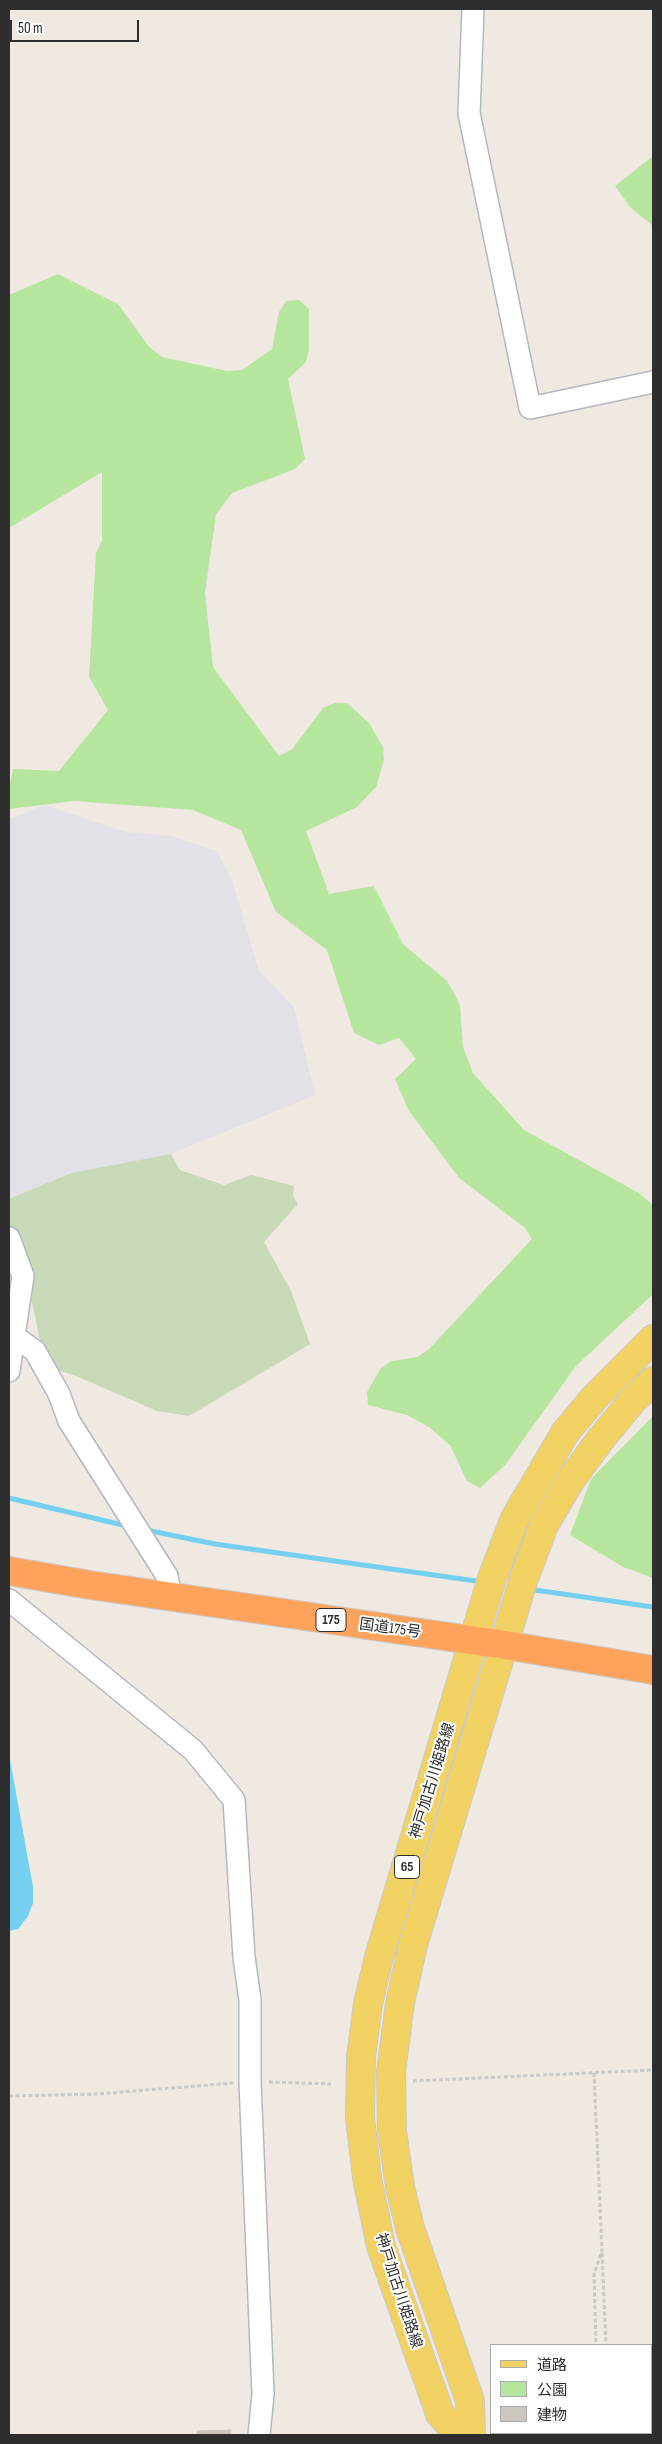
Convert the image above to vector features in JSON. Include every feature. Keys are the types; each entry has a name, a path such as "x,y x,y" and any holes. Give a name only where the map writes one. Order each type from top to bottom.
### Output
{"highway":[{"name":"国道175号","path":"9,1571 172,1597 505,1645 653,1670"}],"main road":[{"name":"神戸加古川姫路線","path":"459,2435 440,2414 381,2246 367,2178 360,2117 361,2068 368,2004 379,1957 475,1641 492,1578 515,1518 540,1472 565,1433 594,1398 653,1339"},
{"name":"神戸加古川姫路線","path":"471,2435 470,2401 410,2228 400,2187 392,2131 391,2072 400,2003 413,1945 523,1581 544,1525 570,1481 595,1447 633,1400 653,1381"}],"street":[{"path":"473,9 468,113 530,408 653,382"},
{"path":"9,1238 23,1276 9,1371"},
{"path":"14,1336 35,1351 59,1394 69,1421 167,1576 172,1597"},
{"path":"9,1600 193,1750 234,1800 244,1957 250,2000 250,2082 263,2394 258,2435"}],"path":[{"path":"413,2081 653,2070"},
{"path":"594,2073 606,2344"},
{"path":"9,2096 97,2094 250,2082 331,2084"},
{"path":"596,2344 594,2274 602,2252"}],"shaded area":[{"path":"45,805 126,832 171,836 217,851 232,880 259,971 294,1007 315,1095 171,1154 71,1173 9,1199 9,819"}],"green space":[{"path":"653,156 653,226 631,208 615,186"},
{"path":"58,274 118,304 149,347 162,357 227,371 242,370 272,349 279,312 286,301 299,300 309,309 309,350 306,362 288,379 305,459 295,469 232,493 216,514 205,593 213,667 279,756 292,749 323,708 335,703 347,703 369,723 383,747 384,760 376,787 357,807 306,831 329,894 374,886 403,944 447,981 454,993 460,1006 463,1047 473,1073 524,1130 637,1192 653,1205 653,1294 576,1366 505,1465 480,1488 467,1481 450,1445 429,1427 407,1415 368,1405 367,1392 381,1368 392,1361 418,1357 429,1349 532,1239 525,1228 459,1178 409,1111 395,1079 416,1059 399,1038 379,1045 354,1033 327,950 276,912 241,830 193,810 74,801 9,809 9,790 13,769 59,771 108,710 89,677 96,553 102,541 102,472 9,528 9,295"},
{"path":"171,1154 180,1170 224,1185 251,1175 294,1186 293,1196 298,1204 264,1242 291,1291 310,1344 189,1416 157,1411 76,1376 45,1366 28,1282 9,1230 9,1199 71,1173"},
{"path":"653,1416 653,1578 623,1567 570,1535 591,1479"}],"water":[{"path":"9,1754 33,1887 33,1903 28,1916 18,1929 9,1931"}],"building":[{"path":"231,2430 231,2435 197,2435 197,2431"}],"waterway":[{"path":"9,1498 127,1526"},
{"path":"146,1530 215,1544 483,1582"},
{"path":"528,1589 653,1607"}]}
